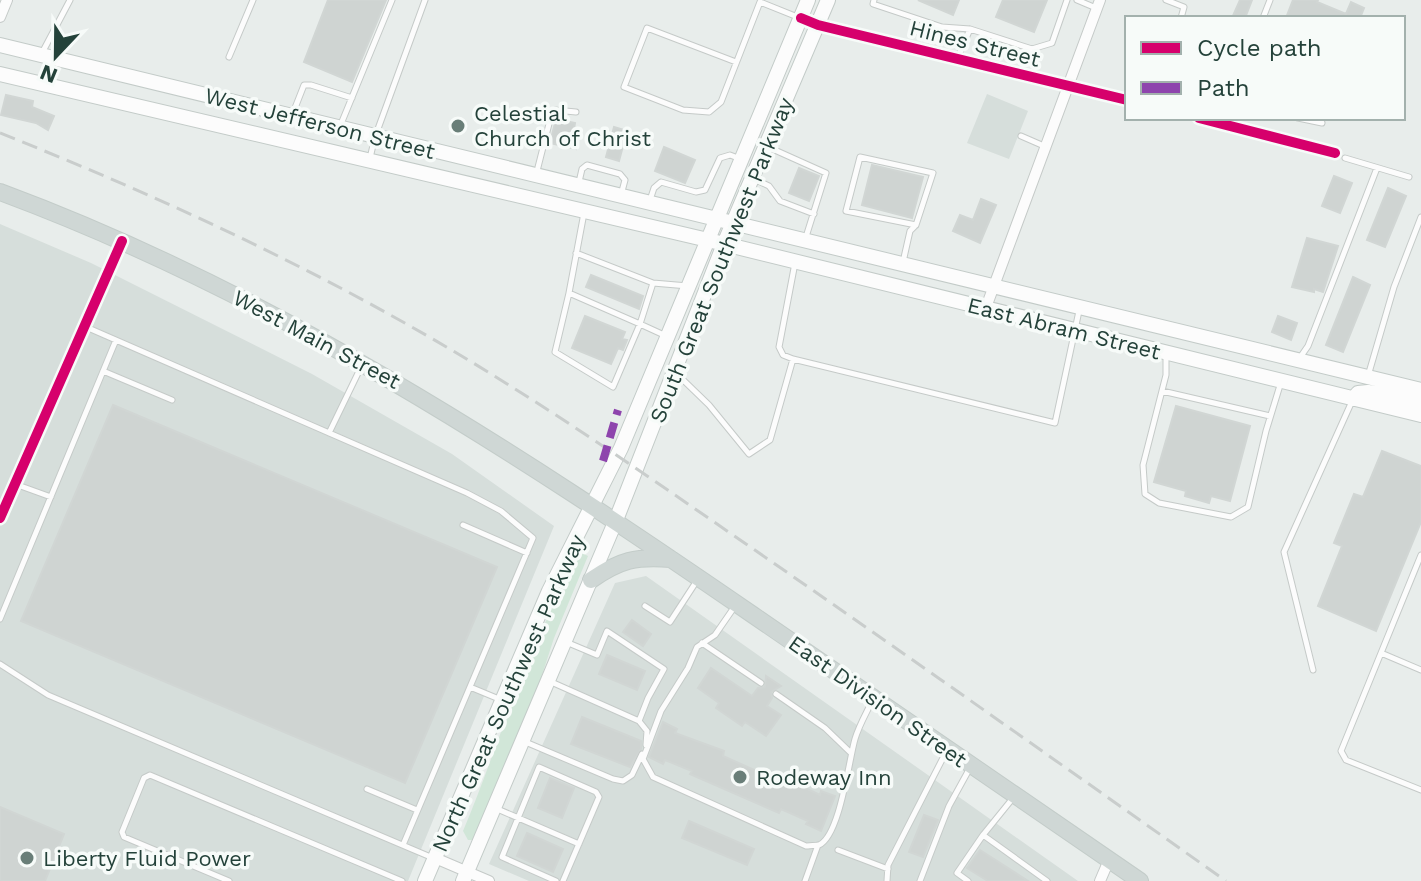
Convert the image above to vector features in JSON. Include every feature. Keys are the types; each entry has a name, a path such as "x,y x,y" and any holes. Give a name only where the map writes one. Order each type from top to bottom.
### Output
{"main road":[{"name":"South Great Southwest Parkway","path":"593,506 669,337 808,0"},
{"name":"South Great Southwest Parkway","path":"616,520 724,244 828,0"},
{"name":"West Jefferson Street","path":"0,45 734,223"},
{"path":"34,82 42,54"},
{"name":"West Jefferson Street","path":"0,74 708,240"},
{"path":"171,113 177,86"},
{"path":"394,167 399,143"},
{"path":"561,207 572,185"},
{"name":"West Main Street","path":"0,192 122,241 261,307 363,363 511,452 616,520"},
{"name":"East Abram Street","path":"734,223 1421,389"},
{"name":"East Abram Street","path":"708,240 1421,415"},
{"path":"1205,362 1283,376 1290,374 1299,360"},
{"path":"1353,399 1358,393 1368,392 1421,401"},
{"name":"North Great Southwest Parkway","path":"425,881 549,591 593,506"},
{"name":"North Great Southwest Parkway","path":"465,876 616,520"},
{"name":"East Division Street","path":"616,520 1140,881"},
{"path":"591,580 612,565 628,559 671,559"}],"street":[{"path":"0,17 7,0"},
{"path":"985,310 992,284 1098,4"},
{"name":"Hines Street","path":"801,18 818,25 1125,100"},
{"path":"1206,120 1340,156"},
{"path":"0,518 122,241"},
{"path":"435,858 465,876 489,881"},
{"path":"1100,881 1109,860"}],"lane":[{"path":"42,54 70,0"},
{"path":"229,57 253,0"},
{"path":"339,129 392,0"},
{"path":"369,161 425,0"},
{"path":"874,0 873,4 942,27 970,29 1032,49 1052,43 1067,0"},
{"path":"1077,0 1098,4"},
{"path":"1166,0 1184,7 1182,16"},
{"path":"736,62 647,28 624,87 683,110 709,112 721,102 760,2 801,18"},
{"path":"957,59 970,29"},
{"path":"292,116 304,85 352,98"},
{"path":"536,176 551,116 555,110 576,112"},
{"path":"1308,120 1322,123"},
{"path":"1021,136 1044,146"},
{"path":"767,147 826,173 805,240"},
{"path":"648,203 654,188 661,182 701,192 707,188 720,158 730,155 742,160"},
{"path":"1340,156 1409,177"},
{"path":"903,263 910,231 916,225 933,173 860,157 846,211 916,225"},
{"path":"572,185 587,165 624,176 621,196"},
{"path":"1299,360 1308,346 1377,168"},
{"path":"753,179 769,186 780,201 814,214"},
{"path":"584,212 555,352 613,387 640,324 653,283"},
{"path":"1368,377 1394,287 1421,217"},
{"path":"576,253 653,283 689,286"},
{"path":"795,262 779,347 783,355 1055,423 1080,306"},
{"path":"569,293 669,337"},
{"path":"85,326 467,493 501,511 533,538 403,845"},
{"path":"0,619 116,340"},
{"path":"1166,353 1166,375 1143,465 1145,494 1159,503 1231,517 1248,507 1270,416 1282,381"},
{"path":"675,373 709,405 749,454 770,440 793,359"},
{"path":"329,433 363,363"},
{"path":"103,371 172,400"},
{"path":"1162,391 1270,416"},
{"path":"1313,670 1284,552 1353,399"},
{"path":"15,484 51,497"},
{"path":"463,525 527,553"},
{"path":"1421,555 1341,751 1346,760 1421,790"},
{"path":"645,606 670,622 699,578"},
{"path":"737,604 715,635 697,647 688,668 661,711 643,759 653,777 665,785 806,846 818,845"},
{"path":"565,641 597,655 607,631 664,669 639,721"},
{"path":"702,643 761,683"},
{"path":"1381,653 1421,670"},
{"path":"0,664 48,695 435,858"},
{"path":"523,741 623,781 632,775 646,744 647,731 639,721 548,680"},
{"path":"470,687 503,701"},
{"path":"776,694 825,728 852,753"},
{"path":"805,881 818,845 824,840 836,816 847,785 855,738 873,698"},
{"path":"887,881 888,869 948,749"},
{"path":"920,881 949,806 971,765"},
{"path":"556,881 502,857 539,767 596,792 599,797 563,881"},
{"path":"229,881 124,837 122,832 144,778 150,775 402,881"},
{"path":"367,789 417,810"},
{"path":"968,881 957,873 1015,795"},
{"path":"494,808 579,844"},
{"path":"983,835 1047,881"},
{"path":"838,850 888,869"}],"shaded area":[{"path":"987,94 1028,111 1009,159 967,143"},
{"path":"0,224 91,263 312,374 452,454 554,526 408,881 0,881"},
{"path":"646,576 1078,881 529,881 489,864 615,583"}],"green space":[{"path":"580,552 588,556 554,638 532,706 474,840 468,840 463,831 518,687 547,618"}],"building":[{"path":"328,0 386,0 352,82 304,62"},
{"path":"918,0 959,0 953,15"},
{"path":"1003,0 1047,0 1034,32 996,17"},
{"path":"1240,0 1252,0 1246,16 1233,16"},
{"path":"1293,0 1318,0 1346,14 1351,2 1364,8 1361,16 1287,16"},
{"path":"6,95 33,101 32,107 54,116 48,130 36,123 1,115"},
{"path":"556,119 575,123 574,129 580,130 576,149 550,143"},
{"path":"614,127 627,131 619,161 606,157"},
{"path":"664,147 695,160 685,183 655,171"},
{"path":"872,165 923,177 912,218 862,205"},
{"path":"799,168 819,176 809,201 789,193"},
{"path":"1334,176 1352,183 1340,213 1322,206"},
{"path":"1388,188 1406,196 1385,247 1367,240"},
{"path":"981,199 996,205 980,243 953,231 960,215 973,220"},
{"path":"1307,238 1338,246 1323,292 1292,287"},
{"path":"591,275 643,296 639,309 586,287"},
{"path":"1353,277 1370,285 1343,352 1326,345"},
{"path":"585,316 625,332 622,339 627,340 623,350 618,348 611,364 572,348"},
{"path":"1278,316 1297,323 1291,340 1272,332"},
{"path":"113,405 497,567 405,783 21,621"},
{"path":"1176,406 1250,426 1230,501 1211,496 1209,503 1185,496 1186,491 1154,482"},
{"path":"1382,451 1421,466 1421,522 1376,631 1318,606 1342,546 1334,543 1354,494 1363,497"},
{"path":"632,620 651,634 643,646 623,632"},
{"path":"607,655 645,671 637,690 599,674"},
{"path":"711,668 752,696 758,688 765,687 766,676 781,686 771,692 772,698 767,706 781,715 766,736 745,722 742,726 716,708 719,703 698,688"},
{"path":"582,717 641,741 641,749 630,767 571,744"},
{"name":"Rodeway Inn","path":"663,722 677,729 675,733 724,751 723,756 770,777 772,772 820,795 821,791 835,796 821,831 806,824 808,821 781,809 779,813 690,774 692,771 649,757"},
{"path":"550,778 574,788 562,818 538,808"},
{"name":"Liberty Fluid Power","path":"0,807 64,834 45,881 0,881"},
{"path":"924,815 938,820 923,857 909,852"},
{"path":"689,821 754,849 747,865 682,838"},
{"path":"527,833 563,849 553,872 517,856"},
{"path":"980,850 1028,881 988,881 967,868"}],"railway":[{"path":"0,133 165,203 273,254 472,362 669,491 1226,881"}],"marked path":[{"path":"603,461 618,410"}],"cycle path":[{"path":"801,18 818,25 1125,100"},
{"path":"1207,120 1335,153"},
{"path":"0,518 122,241"}],"place":[{"name":"Celestial Church of Christ","path":"458,126"},
{"name":"Rodeway Inn","path":"740,777"},
{"name":"Liberty Fluid Power","path":"27,858"}]}
